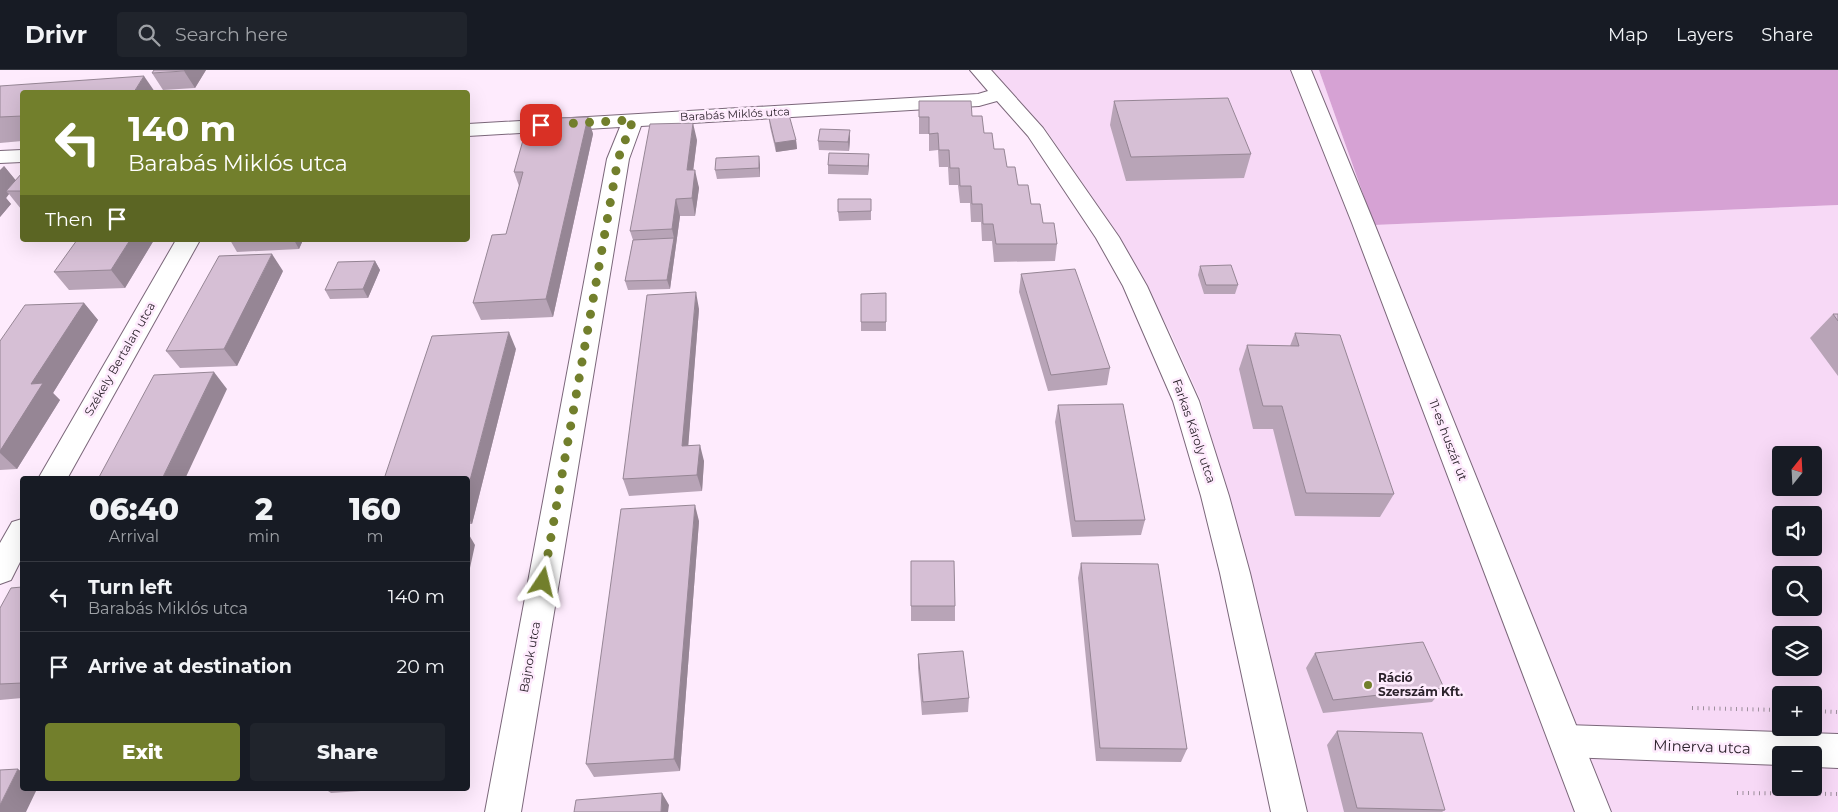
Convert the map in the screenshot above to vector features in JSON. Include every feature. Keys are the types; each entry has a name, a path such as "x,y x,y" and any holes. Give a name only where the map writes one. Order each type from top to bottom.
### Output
{"street":[{"name":"Farkas Károly utca","path":"980,70 1036,132 1107,236 1136,286 1186,401 1215,496 1235,573 1289,812"},
{"name":"11-es huszár út","path":"1301,70 1322,118 1593,812"},
{"name":"Barabás Miklós utca","path":"470,130 980,100 1001,94"},
{"name":"Bajnok utca","path":"503,812 618,159 633,120"},
{"path":"0,157 20,156"},
{"name":"Székely Bertalan utca","path":"54,476 187,242"},
{"path":"0,571 20,535"},
{"name":"Minerva utca","path":"1566,742 1838,751"}],"path":[{"path":"1692,708 1772,710"},
{"path":"1822,711 1838,712"},
{"path":"1737,794 1838,794"}],"shaded area":[{"path":"991,70 1319,70 1374,225 1838,205 1838,812 1308,812 1250,573 1201,401 1170,332 1119,236 1046,130"},
{"path":"1319,70 1838,70 1838,205 1374,225"}],"building":[{"path":"154,70 185,70 152,73"},
{"path":"144,76 135,90 20,90 20,116 0,117 0,86"},
{"path":"1228,98 1251,154 1131,157 1114,101"},
{"path":"919,101 971,101 972,116 982,116 984,133 992,133 994,149 1004,149 1007,167 1015,167 1018,185 1028,185 1031,204 1040,204 1043,223 1054,223 1057,244 996,244 993,224 983,224 982,204 972,204 971,186 960,186 959,168 950,168 949,150 939,150 938,133 929,134 929,117 919,117"},
{"path":"789,115 796,140 775,143 769,118"},
{"path":"588,117 546,299 473,303 492,235 506,234 523,172 514,172 529,119"},
{"path":"693,123 687,170 695,170 692,198 676,199 672,229 630,231 650,124"},
{"path":"820,129 850,130 848,142 818,141"},
{"path":"829,153 869,154 868,166 828,165"},
{"path":"759,156 759,168 715,170 716,158"},
{"path":"20,175 20,191 6,191"},
{"path":"838,199 871,199 871,211 838,212"},
{"path":"674,238 667,280 625,281 633,240"},
{"path":"76,242 129,242 111,270 54,272"},
{"path":"272,254 224,349 166,351 219,256"},
{"path":"375,261 363,289 325,290 338,262"},
{"path":"1231,265 1238,285 1206,285 1200,266"},
{"path":"1075,269 1110,368 1051,375 1021,274"},
{"path":"696,292 682,446 700,445 697,475 623,479 647,295"},
{"path":"886,293 886,322 861,322 861,294"},
{"path":"84,303 31,384 43,383 0,451 0,341 25,305"},
{"path":"1833,314 1838,314 1838,321"},
{"path":"509,332 470,480 470,476 385,476 432,336"},
{"path":"1295,333 1340,335 1394,494 1306,493 1282,406 1263,406 1247,345 1299,346"},
{"path":"214,372 163,476 100,476 154,375"},
{"path":"1123,404 1145,520 1075,521 1058,405"},
{"path":"695,505 674,759 586,764 621,509"},
{"path":"911,561 954,561 955,606 911,606"},
{"path":"1081,563 1158,564 1187,749 1100,748"},
{"path":"20,587 20,683 0,684 0,608 11,588"},
{"name":"Ráció Szerszám Kft.","path":"1423,642 1444,688 1333,700 1315,653"},
{"path":"963,651 969,698 923,702 918,654"},
{"path":"1337,731 1422,733 1445,810 1357,808"},
{"path":"18,769 0,805 0,770"},
{"path":"662,793 661,812 574,812 576,800"}],"place":[{"name":"Ráció Szerszám Kft.","path":"1368,685"}],"route":[{"path":"541,125 633,120 618,159 543,582"}]}
